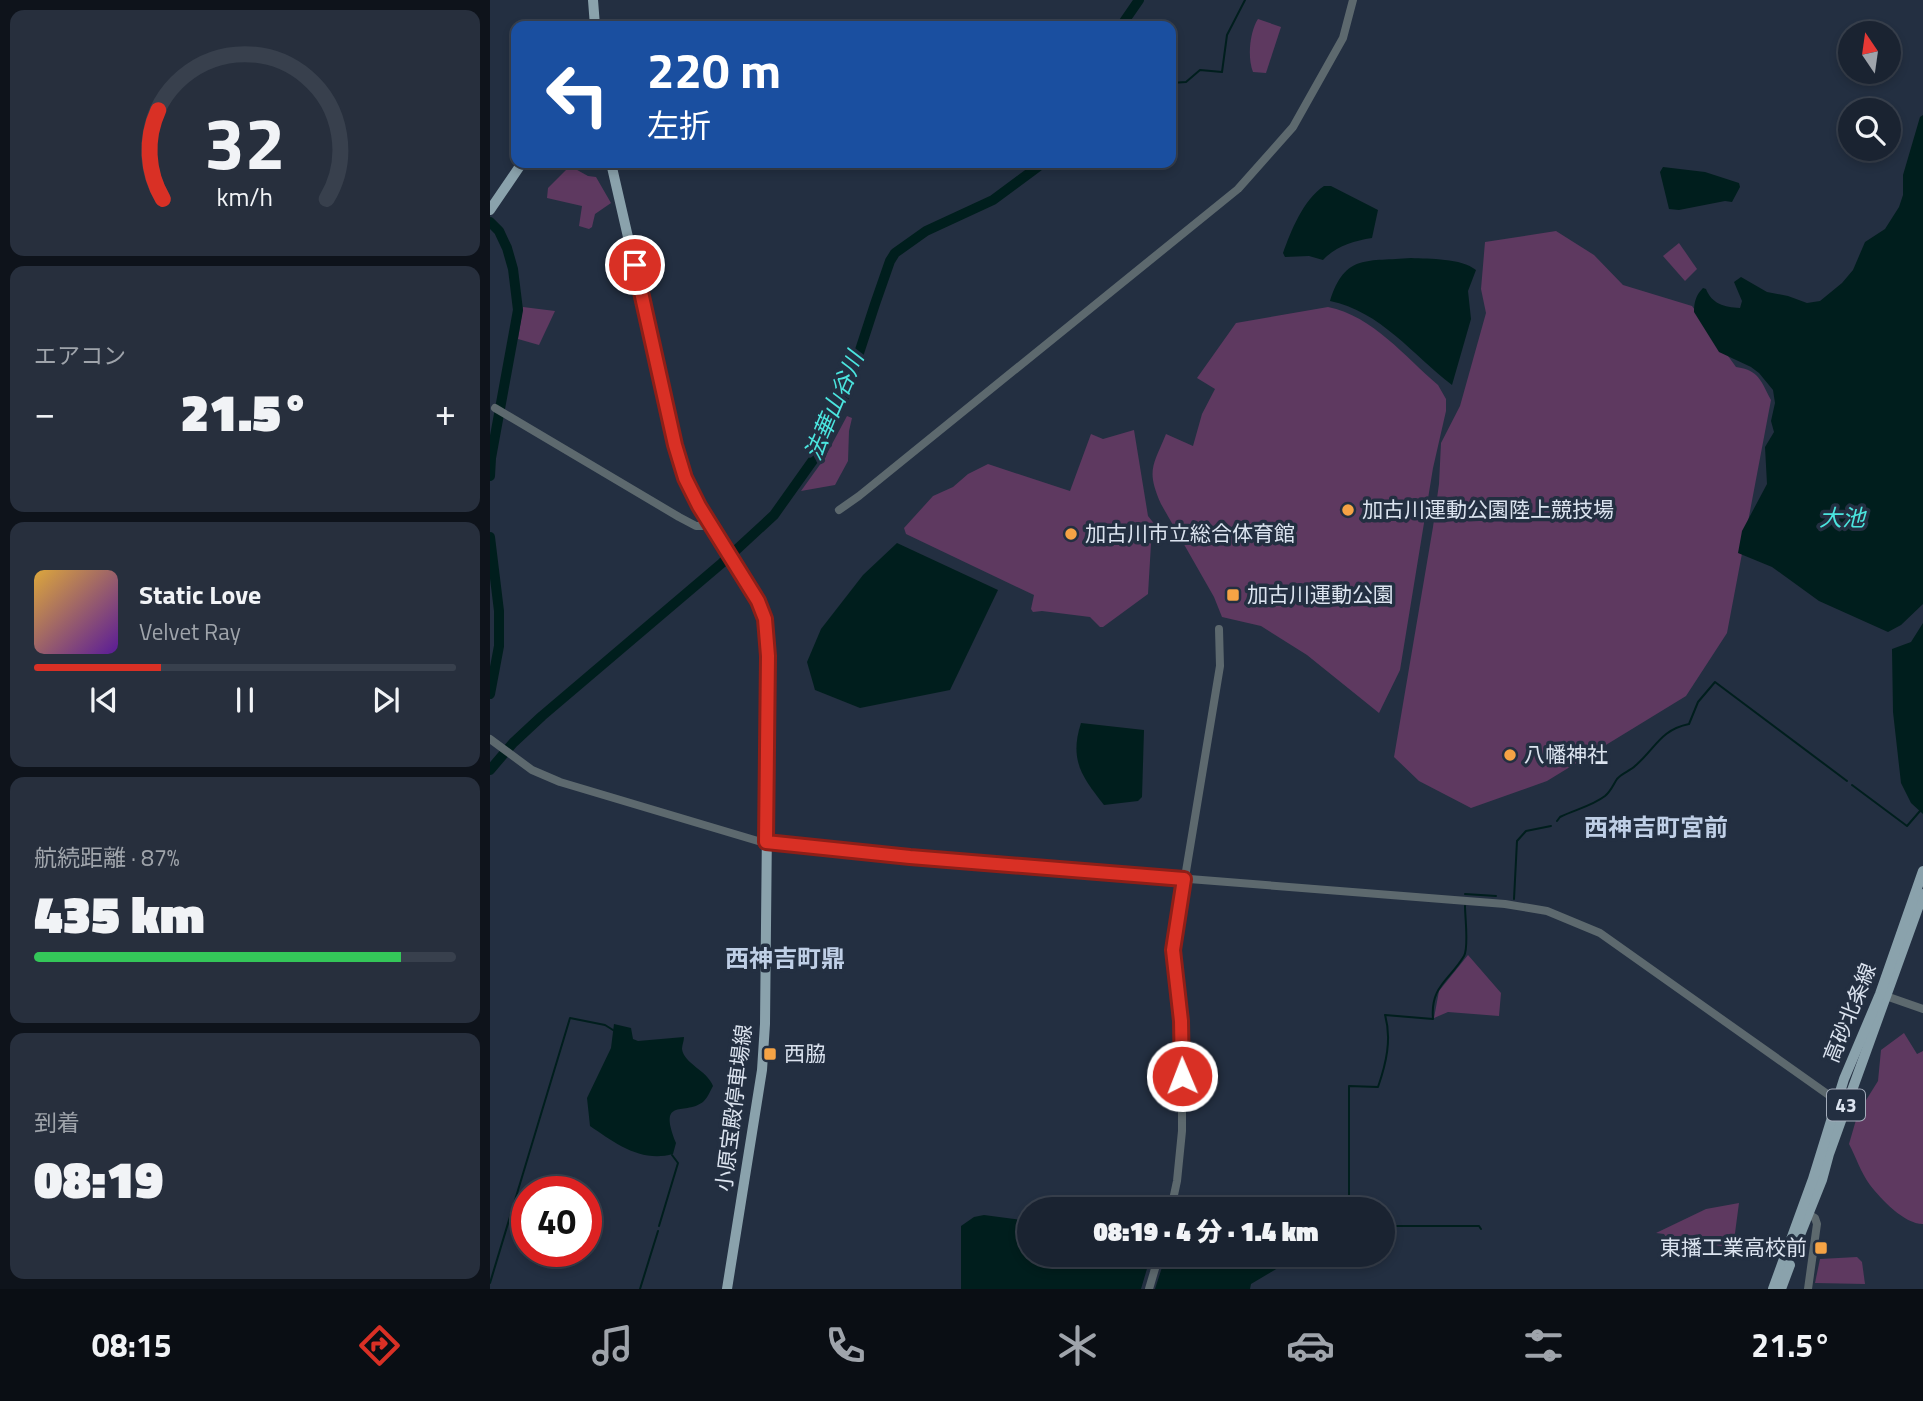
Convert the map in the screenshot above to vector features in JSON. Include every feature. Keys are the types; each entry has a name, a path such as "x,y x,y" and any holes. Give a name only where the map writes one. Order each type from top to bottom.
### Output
{"main road":[{"path":"593,0 595,21"},
{"path":"490,210 519,168"},
{"name":"小原宝殿停車場線","path":"612,168 679,459 692,494 758,601 766,625 765,1024 762,1070 727,1289"},
{"name":"高砂北条線","path":"1883,996 1923,871"},
{"name":"高砂北条線","path":"1781,1289 1812,1179 1923,894"},
{"name":"高砂北条線","path":"1773,1289 1804,1212"}],"street":[{"path":"839,510 1238,189 1293,127 1343,38 1353,0"},
{"path":"495,408 679,517 696,526 712,526"},
{"path":"1174,1197 1182,1131 1182,1076 1181,1021 1173,950 1220,666 1219,629"},
{"path":"493,741 532,770 560,782 766,842 910,857 1507,904 1547,911 1600,933 1841,1103"},
{"path":"1883,996 1923,1009"},
{"path":"1804,1212 1815,1218 1817,1224 1808,1289"},
{"path":"1149,1289 1155,1267"}],"shaded area":[{"path":"1258,19 1281,27 1266,73 1253,72 1250,59 1251,37"},
{"path":"568,168 574,168 596,177 611,203 595,214 589,229 579,226 582,206 547,198 548,188"},
{"path":"1556,231 1594,255 1623,285 1692,306 1736,367 1755,374 1771,400 1727,633 1686,696 1547,781 1471,808 1419,781 1394,757 1433,527 1441,443 1460,406 1486,313 1481,289 1485,242"},
{"path":"1679,243 1697,269 1685,281 1663,256"},
{"path":"523,307 555,311 539,345 518,339"},
{"name":"加古川運動公園陸上競技場","path":"1328,307 1360,319 1374,328 1438,385 1446,399 1400,670 1379,713 1307,655 1261,626 1222,617 1214,597 1161,504 1154,483 1153,468 1166,434 1193,446 1202,414 1215,389 1197,378 1236,323"},
{"path":"847,416 852,418 848,461 835,485 801,491 824,459"},
{"name":"加古川市立総合体育館","path":"1134,430 1148,516 1156,526 1151,544 1148,594 1103,627 1090,617 1033,612 1031,609 1034,595 906,534 904,528 933,496 953,487 968,474 988,464 1070,491 1091,434 1103,439"},
{"path":"1468,955 1501,993 1499,1016 1448,1012 1434,1018 1439,991"},
{"path":"1904,1033 1917,1054 1923,1051 1923,1224 1908,1220 1880,1197 1867,1180 1849,1144 1858,1113 1878,1081 1881,1050"},
{"path":"1739,1203 1733,1248 1656,1233 1706,1209"},
{"path":"1857,1257 1862,1262 1865,1284 1815,1283 1820,1259"}],"water":[{"name":"大池","path":"1923,115 1923,604 1901,625 1888,632 1819,601 1772,567 1738,553 1742,531 1767,484 1765,447 1774,432 1771,421 1775,403 1773,390 1751,367 1719,352 1694,308 1697,296 1703,288 1719,304 1740,308 1742,301 1734,282 1741,277 1767,292 1807,303 1820,301 1842,283 1853,270 1865,242 1885,229 1899,207 1903,195 1903,175 1920,117"},
{"path":"1663,167 1705,172 1739,183 1740,187 1732,202 1669,209 1660,172"},
{"path":"1324,186 1331,186 1378,210 1372,238 1345,245 1323,260 1309,256 1285,257 1283,253 1299,216 1310,199"},
{"path":"1411,258 1454,261 1476,270 1468,291 1471,319 1452,385 1380,324 1348,306 1330,301 1336,286 1351,267 1370,261"},
{"path":"897,543 998,590 950,690 860,708 815,690 807,662 821,629 863,575"},
{"path":"1923,623 1923,814 1911,803 1901,783 1893,712 1892,649 1911,642"},
{"path":"1081,723 1144,730 1142,797 1138,801 1104,805 1096,795 1084,777 1077,758 1076,747"},
{"path":"614,1024 631,1028 633,1039 638,1041 684,1037 684,1054 713,1086 704,1101 672,1113 671,1128 676,1143 673,1154 639,1154 619,1145 590,1126 587,1098 611,1048"},
{"path":"984,1215 1017,1219 1017,1267 1147,1267 1141,1289 961,1289 961,1226 974,1217"},
{"path":"1162,1267 1280,1267 1251,1284 1250,1289 1155,1289"}],"waterway":[{"name":"法華山谷川","path":"1124,21 1139,0"},
{"path":"1176,83 1186,82 1200,70 1222,72 1227,35 1245,0"},
{"name":"法華山谷川","path":"490,770 513,743 542,716 722,563 774,515 816,456 829,430 846,393 895,253 926,231 993,200 1036,168"},
{"path":"490,222 499,231 507,248 513,269 518,310 490,476"},
{"path":"490,537 499,611 499,646 490,694"},
{"path":"1557,821 1560,817 1605,796 1617,779 1635,766 1665,735 1689,724 1698,702 1715,682 1847,781"},
{"path":"1852,785 1907,826 1920,811"},
{"path":"1514,899 1517,841 1526,831 1551,826"},
{"path":"1465,894 1496,896"},
{"path":"1349,1197 1349,1086 1378,1087 1387,1051 1385,1015 1433,1019 1438,991 1464,956 1467,940 1465,906"},
{"path":"490,1283 570,1018 605,1025 613,1030"},
{"path":"659,1226 678,1163 672,1155"},
{"path":"1395,1226 1479,1226 1481,1229"},
{"path":"640,1289 658,1231"}],"place":[{"name":"加古川運動公園陸上競技場","path":"1348,510"},
{"name":"加古川市立総合体育館","path":"1071,534"},
{"name":"加古川運動公園","path":"1233,595"},
{"name":"八幡神社","path":"1510,755"},
{"name":"西脇","path":"770,1054"},
{"name":"東播工業高校前","path":"1821,1248"}],"district":[{"name":"西神吉町宮前","path":"1656,828"},
{"name":"西神吉町鼎","path":"785,959"}],"route":[{"path":"635,265 675,445 685,478 699,506 758,601 765,619 768,656 766,842 910,857 1184,879 1173,950 1181,1021 1182,1076"}]}
